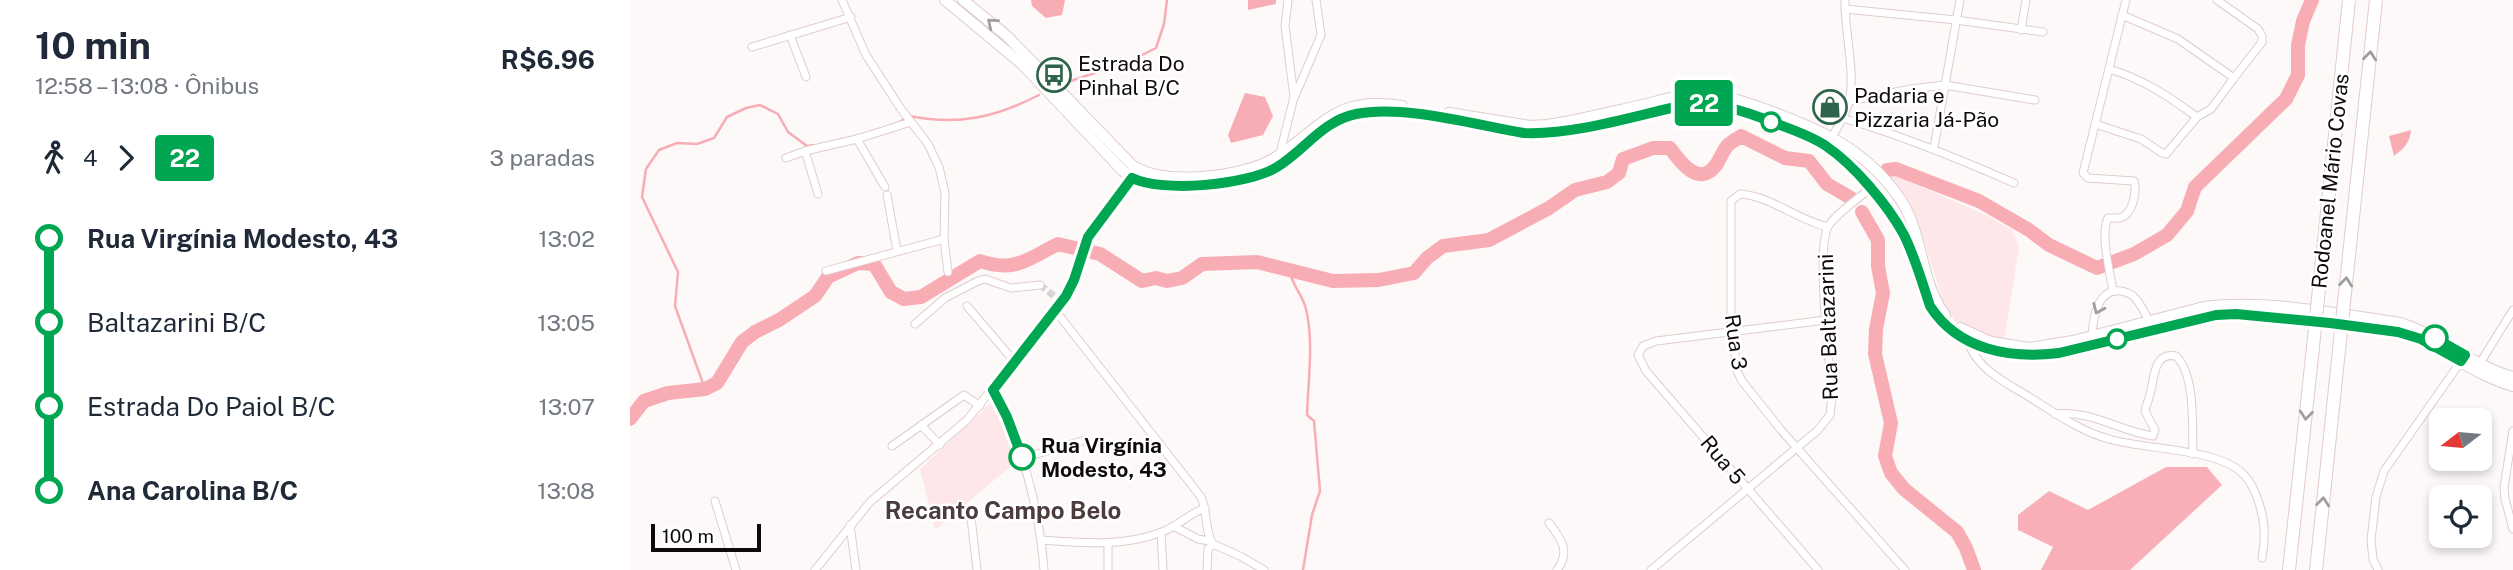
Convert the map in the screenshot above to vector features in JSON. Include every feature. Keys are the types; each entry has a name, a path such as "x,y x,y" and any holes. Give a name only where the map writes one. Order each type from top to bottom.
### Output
{"highway":[{"name":"Rodoanel Mário Covas","path":"2289,570 2349,0"},
{"name":"Rodoanel Mário Covas","path":"2316,570 2376,0"}],"main road":[{"path":"945,0 1022,64 1145,184 1167,186 1254,178 1278,167 1320,130 1339,119 1376,110 1541,134 1704,103 1738,109 1833,141 1903,234 1930,306 1945,325 1968,342 2001,352 2038,355 2059,353 2201,318 2236,314 2398,332 2513,377"},
{"path":"963,0 1007,36 1135,174 1163,178 1252,169 1280,153 1316,125 1341,110 1383,103 1530,126 1566,122 1693,94 1725,96 1819,129 1870,166 1903,204 1913,225 1938,305 1959,328 1991,342 2029,348 2222,305 2316,312 2400,323 2417,328 2491,377 2513,386"},
{"path":"1856,174 1864,167 1870,166"},
{"path":"1890,214 1903,204"}],"street":[{"path":"842,0 866,55 928,144 941,174 946,200 944,239 948,272"},
{"path":"1288,0 1285,26 1294,97"},
{"path":"1280,153 1294,97 1321,35 1316,0"},
{"path":"1833,141 1849,101 1845,0"},
{"path":"1934,148 1960,0"},
{"path":"2021,30 2026,0"},
{"path":"2113,291 2105,223 2108,218 2121,218 2128,213 2136,190 2134,181 2088,178 2083,173 2126,0"},
{"path":"2095,124 2141,139 2166,154 2196,117 2211,109 2262,42 2258,29 2217,0"},
{"path":"1845,9 2043,32"},
{"path":"2122,15 2178,39 2234,78"},
{"path":"752,47 850,18"},
{"path":"790,36 807,77"},
{"path":"2109,69 2165,93 2196,117"},
{"path":"1849,101 1945,85 2035,100"},
{"path":"1841,120 1882,129 1934,148 2014,183"},
{"path":"786,158 911,122"},
{"path":"857,139 886,191 897,251"},
{"path":"805,152 818,194"},
{"path":"815,570 850,525 904,472 940,445 993,390 1062,302 1071,288 1083,249 1094,228 1135,174"},
{"name":"Rua Baltazarini","path":"1651,570 1825,424 1832,405 1824,252 1828,227 1870,189"},
{"name":"Rua 3","path":"1828,227 1812,223 1759,198 1743,194 1734,198 1730,205 1732,332 1737,371 1742,381 1797,447 1905,570"},
{"path":"826,271 944,239"},
{"path":"915,324 945,298 978,281 985,279 1011,288 1040,285"},
{"path":"2092,336 2093,317 2104,296 2113,291 2125,291 2135,297 2150,322"},
{"path":"1054,296 1062,302"},
{"path":"967,306 1014,361"},
{"path":"1055,310 1201,497 1211,542 1207,570"},
{"path":"2480,363 2513,310"},
{"path":"1732,332 1826,320"},
{"name":"Rua 5","path":"1732,332 1656,341 1643,346 1639,355 1643,366 1818,570"},
{"path":"1968,342 1975,357 1990,372 2053,414 2104,438 2193,454 2225,462 2241,472 2260,504 2266,535 2262,558"},
{"path":"2053,414 2070,412 2091,415 2152,436 2155,430 2145,411 2154,372 2161,359 2176,356 2184,368 2189,386 2193,454"},
{"path":"2378,570 2371,550 2372,524 2384,471 2463,358"},
{"path":"993,390 1023,458 1032,492 1044,570"},
{"path":"892,446 964,396 979,406"},
{"path":"921,425 940,445"},
{"path":"2513,431 2504,487 2513,529"},
{"path":"1023,458 1085,440"},
{"path":"715,501 736,570"},
{"path":"1041,540 1108,544 1161,533 1175,527 1186,516 1205,508"},
{"path":"970,509 977,570"},
{"path":"1549,523 1559,536 1564,550 1562,564 1557,570"},
{"path":"850,525 856,570"},
{"path":"1175,527 1198,539 1211,542 1264,570"},
{"path":"1161,533 1163,570"},
{"path":"1108,544 1108,570"}],"shaded area":[{"path":"1031,0 1065,0 1062,15 1046,18 1032,6"},
{"path":"1248,0 1276,0 1276,4 1248,10"},
{"path":"1245,93 1265,97 1273,116 1263,135 1231,143 1228,135"},
{"path":"2411,130 2406,145 2394,156 2389,136"},
{"path":"1893,174 1988,216 2012,230 2019,247 2004,342 1971,331 1955,321 1944,305 1909,201 1888,178"},
{"path":"991,403 1018,460 935,530 920,469"},
{"path":"2166,467 2207,467 2222,485 2130,570 2041,570 2053,547 2018,530 2018,515 2049,491 2088,510"}],"waterway":[{"path":"1065,83 1130,61 1156,48 1164,24 1167,0"},
{"path":"1887,170 1896,169 1979,201 2049,245 2097,268 2134,254 2167,235 2187,211 2195,187 2286,99 2298,75 2298,45 2303,21 2312,0"},
{"path":"896,124 910,116 944,120 976,118 1007,109 1039,95"},
{"path":"705,389 675,306 678,272 642,197 646,169 659,150 677,143 697,144 714,138 727,117 760,105 778,114 788,132 807,146 815,145"},
{"path":"630,419 644,401 668,393 705,389 717,383 742,342 815,296 828,277 858,263 874,264 891,292 904,299 921,297 980,261 1003,266 1012,265 1058,244 1100,254 1142,281 1182,278 1202,264 1257,262 1333,281 1379,280 1414,273 1427,258 1443,246 1489,240 1549,208 1575,190 1607,182 1619,173 1623,159 1653,148 1670,148 1684,166 1703,174 1710,171 1727,146 1741,136 1785,158 1809,161 1827,184 1851,198"},
{"path":"1862,212 1878,240 1878,266 1883,293 1876,329 1875,354 1891,423 1885,456 1891,473 1904,489 1957,532 1974,570"},
{"path":"1289,269 1305,304 1308,322 1310,348 1307,415 1314,421 1320,491 1312,515 1303,570"}],"tunnel":[{"path":"1040,285 1054,296"}],"bus line":[{"name":"22","path":"1022,457 1007,417 993,390 1066,296 1074,280 1084,244 1132,178 1145,184 1167,186 1254,178 1278,167 1320,130 1339,119 1376,110 1541,134 1704,103 1719,104 1761,117 1814,139 1847,163 1890,214 1903,234 1930,306 1937,316 1968,342 2001,352 2020,355 2059,353 2201,318 2236,314 2398,332 2421,339 2461,361 2465,355 2435,338"}],"place":[{"name":"Estrada Do Pinhal B/C","path":"1054,75"},
{"name":"Padaria e Pizzaria Já-Pão","path":"1830,107"},
{"name":"Rua Virgínia Modesto, 43","path":"1022,457"}],"district":[{"name":"Recanto Campo Belo","path":"1003,510"}]}
